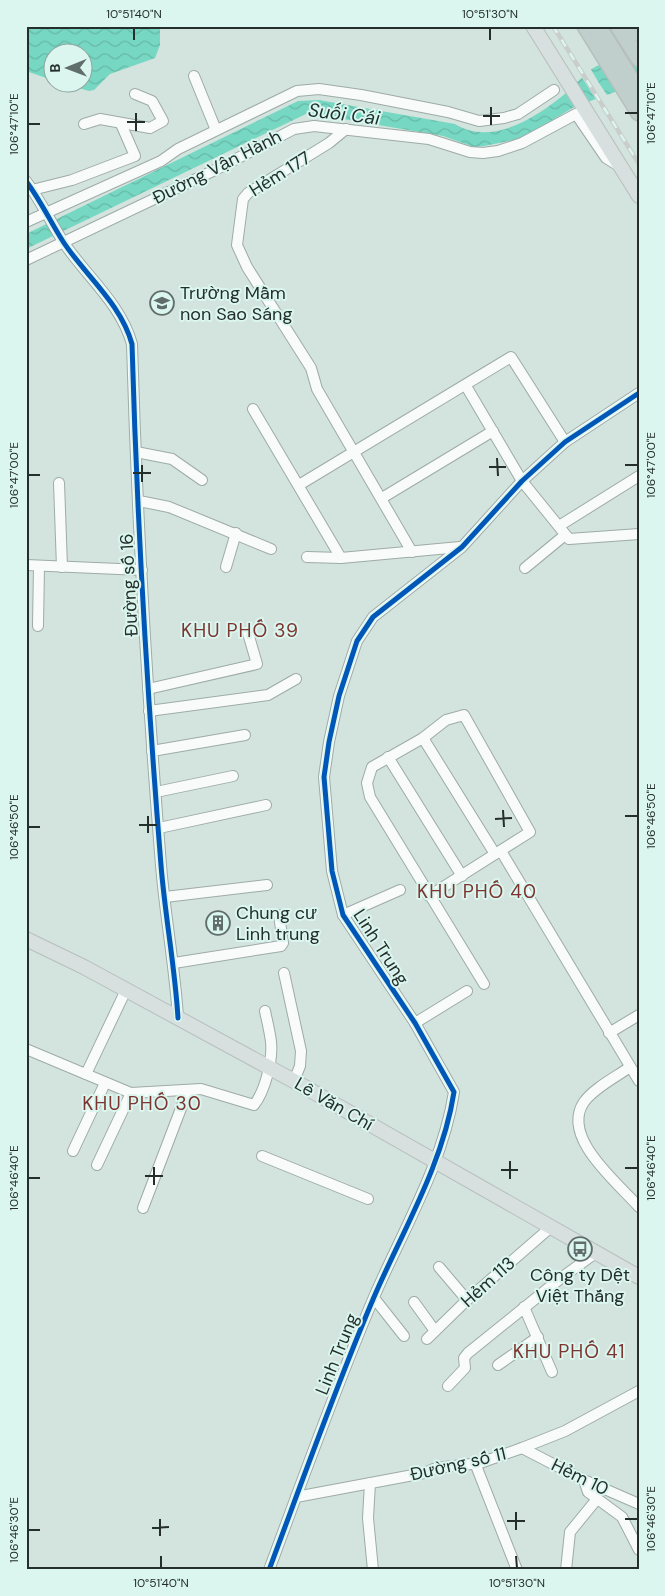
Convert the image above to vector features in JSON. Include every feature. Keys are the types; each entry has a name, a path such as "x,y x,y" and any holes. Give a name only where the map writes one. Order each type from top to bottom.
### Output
{"highway":[{"path":"585,26 638,111"},
{"path":"598,26 639,92"},
{"path":"618,26 639,59"},
{"path":"634,26 639,33"}],"main road":[{"path":"533,26 639,185"},
{"path":"540,26 552,52"},
{"path":"596,122 639,196"},
{"name":"Lê Văn Chí","path":"26,939 269,1067 639,1277"}],"street":[{"path":"194,76 216,130"},
{"name":"Đường Vận Hành","path":"26,222 49,215 161,161 178,149 288,94 306,89 361,95 448,112 479,121 518,114 554,90"},
{"path":"84,124 100,119 150,128 163,121 152,101 135,94"},
{"name":"Đường Vận Hành","path":"26,260 62,240 217,169 294,129 314,126 429,139 470,152 483,153 498,151 522,143 576,114 581,118 606,158 621,168"},
{"path":"29,185 72,180 135,156 121,124"},
{"name":"Hẻm 177","path":"346,129 329,143 248,193 243,199 237,245 247,267 310,368 318,391 356,452 412,552"},
{"name":"Đường số 16","path":"29,185 49,215 62,240 127,326 132,344 148,710 178,1018"},
{"path":"299,485 466,386 511,357 566,442"},
{"path":"466,386 522,481 569,539 639,534"},
{"name":"Linh Trung","path":"269,1570 374,1298 435,1162 454,1092 448,1078 415,1023 343,915 332,871 324,776 332,729 351,657 364,630 378,612 462,547 522,481 566,442 639,393"},
{"path":"253,409 341,558"},
{"path":"382,498 493,431"},
{"path":"136,452 172,459 202,480"},
{"path":"558,526 639,476"},
{"path":"59,483 62,567"},
{"path":"139,501 169,507 271,548"},
{"path":"226,567 236,534"},
{"path":"525,568 565,535"},
{"path":"307,557 341,558 462,547"},
{"path":"26,565 142,570"},
{"path":"38,626 39,566"},
{"path":"148,689 256,664 248,634"},
{"path":"148,710 268,695 296,679"},
{"path":"429,896 530,832 464,715 446,720 423,738 372,767 367,783 370,797 429,896 484,984"},
{"path":"152,751 245,734"},
{"path":"423,738 498,852 639,1081"},
{"path":"388,758 462,876"},
{"path":"156,792 233,776"},
{"path":"159,828 266,805"},
{"path":"165,897 267,885"},
{"path":"343,915 400,890"},
{"path":"174,963 281,946 283,943 280,915"},
{"path":"284,973 301,1051 300,1066 294,1081"},
{"path":"86,1074 126,990"},
{"path":"415,1023 467,991"},
{"path":"26,1049 131,1093 201,1089 254,1105 260,1094 269,1067 272,1044 265,1011"},
{"path":"609,1033 639,1015"},
{"path":"630,1067 585,1101 580,1112 579,1134 586,1148 639,1207"},
{"path":"73,1151 105,1082"},
{"path":"143,1208 188,1090"},
{"path":"97,1165 131,1093"},
{"path":"262,1156 368,1199"},
{"name":"Hẻm 113","path":"427,1339 466,1300 551,1226"},
{"path":"448,1386 465,1368 464,1358 468,1353 597,1252"},
{"path":"439,1267 466,1300"},
{"path":"374,1298 404,1336"},
{"path":"414,1302 435,1331"},
{"path":"524,1308 552,1372"},
{"path":"498,1364 538,1337"},
{"name":"Đường số 11","path":"296,1497 424,1473 436,1468 475,1463 522,1448 565,1431 639,1392"},
{"name":"Hẻm 10","path":"522,1448 584,1480 635,1502"},
{"path":"475,1463 517,1570"},
{"path":"584,1480 588,1492 622,1517 639,1550"},
{"path":"370,1483 368,1518 373,1570"},
{"path":"566,1570 570,1532 597,1499"},
{"path":"622,1517 635,1502"}],"water":[{"path":"26,26 160,26 160,45 155,58 110,74 94,90 92,90 92,42 42,42 42,77 26,71"},
{"name":"Suối Cái","path":"639,51 639,77 615,92 574,107 523,138 474,147 443,136 308,113 26,249 26,234 298,101 319,100 455,124 469,130 499,131 514,126 542,111 595,67"}],"pier":[{"path":"590,68 609,98 597,101 581,76"}],"railway":[{"path":"553,26 639,164"}],"cycle path":[{"path":"26,181 64,243 112,303 127,330 132,344 143,605 151,735 163,884 178,1018"},
{"path":"269,1570 360,1331 432,1171 449,1119 454,1092 415,1023 343,915 332,871 324,777 339,696 357,641 373,617 462,547 522,481 565,442 639,393"}],"place":[{"name":"Trường Mầm non Sao Sáng","path":"162,303"},
{"name":"Chung cư Linh trung","path":"218,923"},
{"name":"Công ty Dệt Việt Thắng","path":"580,1249"}],"district":[{"name":"KHU PHỐ 39","path":"240,630"},
{"name":"KHU PHỐ 40","path":"477,891"},
{"name":"KHU PHỐ 30","path":"142,1103"},
{"name":"KHU PHỐ 41","path":"569,1351"}]}
